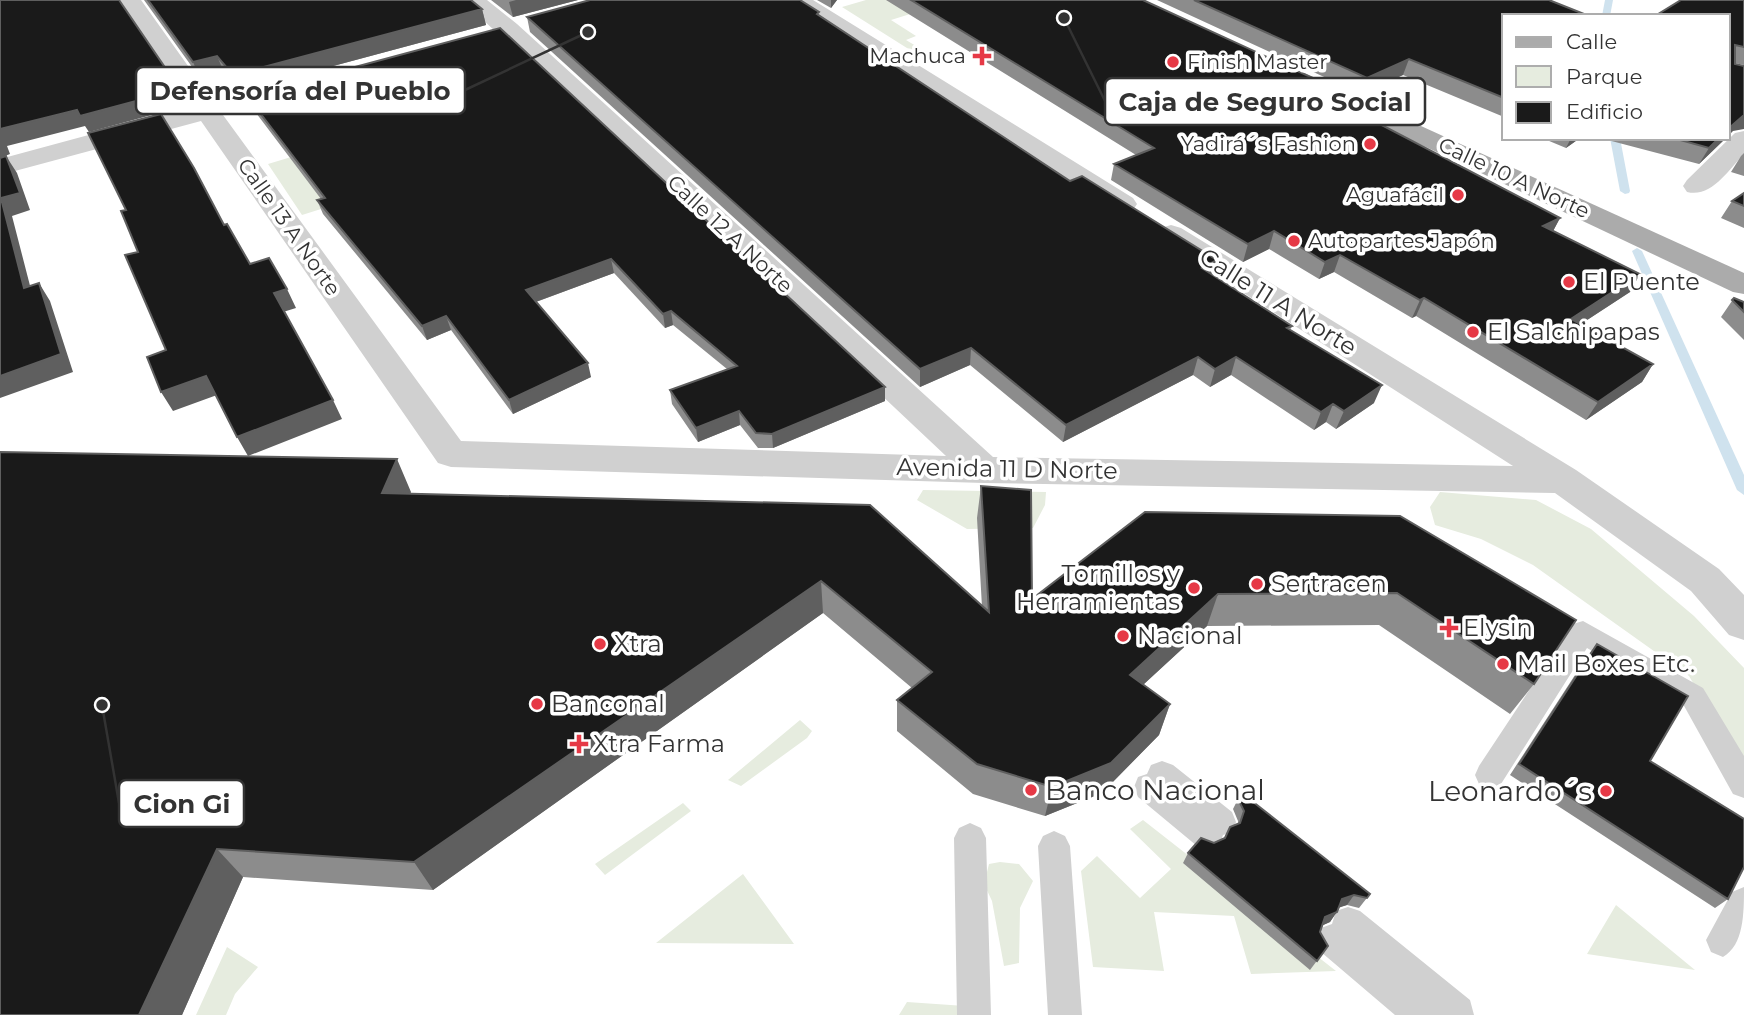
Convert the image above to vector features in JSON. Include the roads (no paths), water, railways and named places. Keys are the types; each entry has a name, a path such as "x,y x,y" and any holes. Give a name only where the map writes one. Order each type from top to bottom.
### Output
{"main road":[{"name":"Calle 10 A Norte","path":"1290,52 1584,198 1677,241 1744,285"},
{"name":"Calle 10 A Norte","path":"1265,62 1584,198"},
{"name":"Calle 10 A Norte","path":"1677,241 1744,259"}],"street":[{"name":"Calle 13 A Norte","path":"130,0 451,454"},
{"name":"Calle 12 A Norte","path":"473,0 509,29 984,470"},
{"name":"Calle 11 A Norte","path":"798,0 1563,480 1705,580 1744,623"},
{"path":"0,167 326,79"},
{"path":"1697,186 1744,139"},
{"name":"Avenida 11 D Norte","path":"451,454 984,470 1563,480"}],"lane":[{"path":"1490,775 1583,632 1693,696 1744,784"},
{"path":"1156,780 1214,829"},
{"path":"970,838 974,1015"},
{"path":"1054,846 1065,1015"},
{"path":"1723,940 1744,903"},
{"path":"1418,1011 1341,932 1458,1012"}],"waterway":[{"path":"1606,14 1609,0"},
{"path":"1615,140 1625,191"},
{"path":"1637,251 1744,490"}],"place":[{"name":"Caja de Seguro Social","path":"1064,18"},
{"name":"Defensoría del Pueblo","path":"588,32"},
{"name":"Machuca","path":"982,56"},
{"name":"Finish Master","path":"1173,62"},
{"name":"Yadirá´s Fashion","path":"1370,144"},
{"name":"Aguafácil","path":"1458,195"},
{"name":"Autopartes Japón","path":"1294,241"},
{"name":"El Puente","path":"1569,282"},
{"name":"El Salchipapas","path":"1473,332"},
{"name":"Sertracen","path":"1257,584"},
{"name":"Tornillos y Herramientas","path":"1194,588"},
{"name":"Elysin","path":"1449,628"},
{"name":"Nacional","path":"1123,636"},
{"name":"Xtra","path":"600,644"},
{"name":"Mail Boxes Etc.","path":"1503,664"},
{"name":"Banconal","path":"537,704"},
{"name":"Cion Gi","path":"102,705"},
{"name":"Xtra Farma","path":"579,744"},
{"name":"Banco Nacional","path":"1031,790"},
{"name":"Leonardo´s","path":"1606,791"}]}
